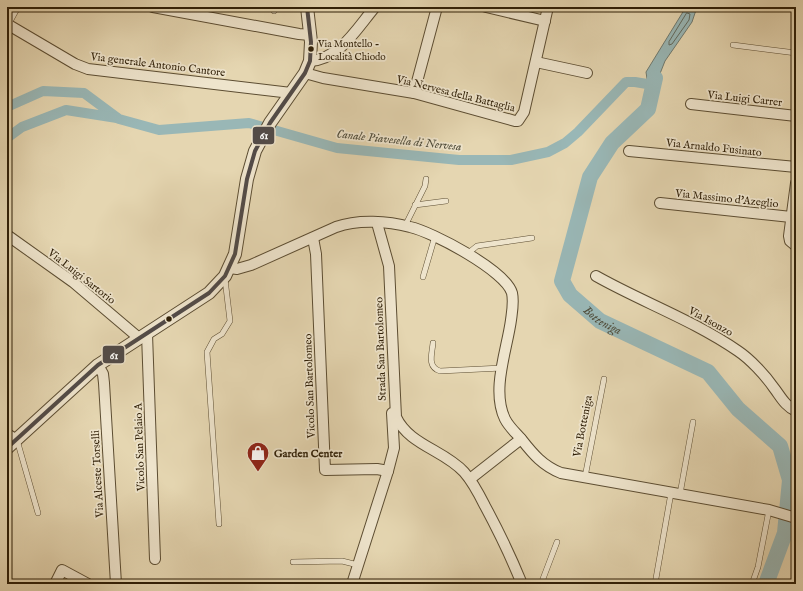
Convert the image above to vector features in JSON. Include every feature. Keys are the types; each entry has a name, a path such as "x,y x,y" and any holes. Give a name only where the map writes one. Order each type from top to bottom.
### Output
{"street":[{"path":"153,7 310,35"},
{"path":"7,448 12,437 98,364 209,293 227,272 235,254 251,164 262,138 305,73 310,61 310,35 307,7"},
{"path":"310,61 323,59 336,51 375,7"},
{"path":"414,93 438,7"},
{"path":"486,7 545,21"},
{"name":"Via Nervesa della Battaglia","path":"305,73 323,78 414,93 515,122 518,121 524,112 548,7"},
{"name":"Via generale Antonio Cantore","path":"7,25 75,64 88,69 291,93"},
{"path":"536,62 587,73"},
{"name":"Via Luigi Carrer","path":"690,104 796,116"},
{"name":"Via Arnaldo Fusinato","path":"629,151 796,167"},
{"name":"Via Massimo d'Azeglio","path":"794,245 789,236 796,183"},
{"name":"Via Massimo d'Azeglio","path":"660,203 791,218"},
{"path":"227,272 243,268 344,224 359,222 377,223 420,229 435,236 495,272 507,284 512,294 512,312 500,389 502,409 508,422 521,439 548,467 560,473 771,510 796,518"},
{"name":"Strada San Bartolomeo","path":"377,223 389,266 394,404 396,417 405,431 452,462 470,479 496,526 522,584"},
{"name":"Via Luigi Sartorio","path":"7,235 73,282 143,336"},
{"name":"Vicolo San Bartolomeo","path":"313,238 316,254 325,470 377,469 388,471"},
{"name":"Via Isonzo","path":"596,276 619,289 695,326 739,351 767,380 784,404 796,411"},
{"name":"Vicolo San Pelaio A","path":"143,336 155,559"},
{"name":"Via Alceste Torselli","path":"98,364 103,374 104,383 116,584"},
{"path":"352,584 394,448 391,409 394,404"},
{"path":"470,479 521,439"},
{"path":"54,584 62,570 88,584"}],"lane":[{"name":"Via generale Antonio Cantore","path":"7,25 18,7"},
{"path":"733,45 796,53"},
{"path":"405,226 425,186 426,179"},
{"path":"415,205 446,201"},
{"path":"423,277 435,236"},
{"path":"466,254 477,246 532,238"},
{"path":"218,524 207,352 214,339 222,334 230,321 227,272"},
{"path":"433,343 431,363 435,370 503,368"},
{"name":"Via Botteniga","path":"585,477 604,379"},
{"path":"655,584 675,493 693,422"},
{"path":"12,437 38,513"},
{"path":"752,584 758,567 771,510"},
{"path":"540,584 557,542"},
{"path":"293,562 342,561 358,565"}],"water":[{"path":"686,7 697,7 692,22 665,61 650,99 646,72"}],"waterway":[{"name":"Botteniga","path":"655,78 648,109 612,143 590,177 562,281 570,295 600,321 708,372 738,409 780,446 790,480 785,533 766,584"},
{"name":"Canale Piavesella di Nervesa","path":"7,107 43,91 84,93 119,119 159,130 249,123 337,148 459,160 511,160 548,152 565,143 578,132 626,82 653,85"},
{"name":"Canale Piavesella di Nervesa","path":"7,138 22,127 66,110 117,118"}],"transit line":[{"name":"61","path":"7,448 98,365 209,293 225,276 235,254 247,179 255,151 270,123 305,73 310,61 311,42 307,7"}],"place":[{"name":"Via Montello - Località Chiodo","path":"311,49"},
{"name":"Garden Center","path":"258,472"}]}
